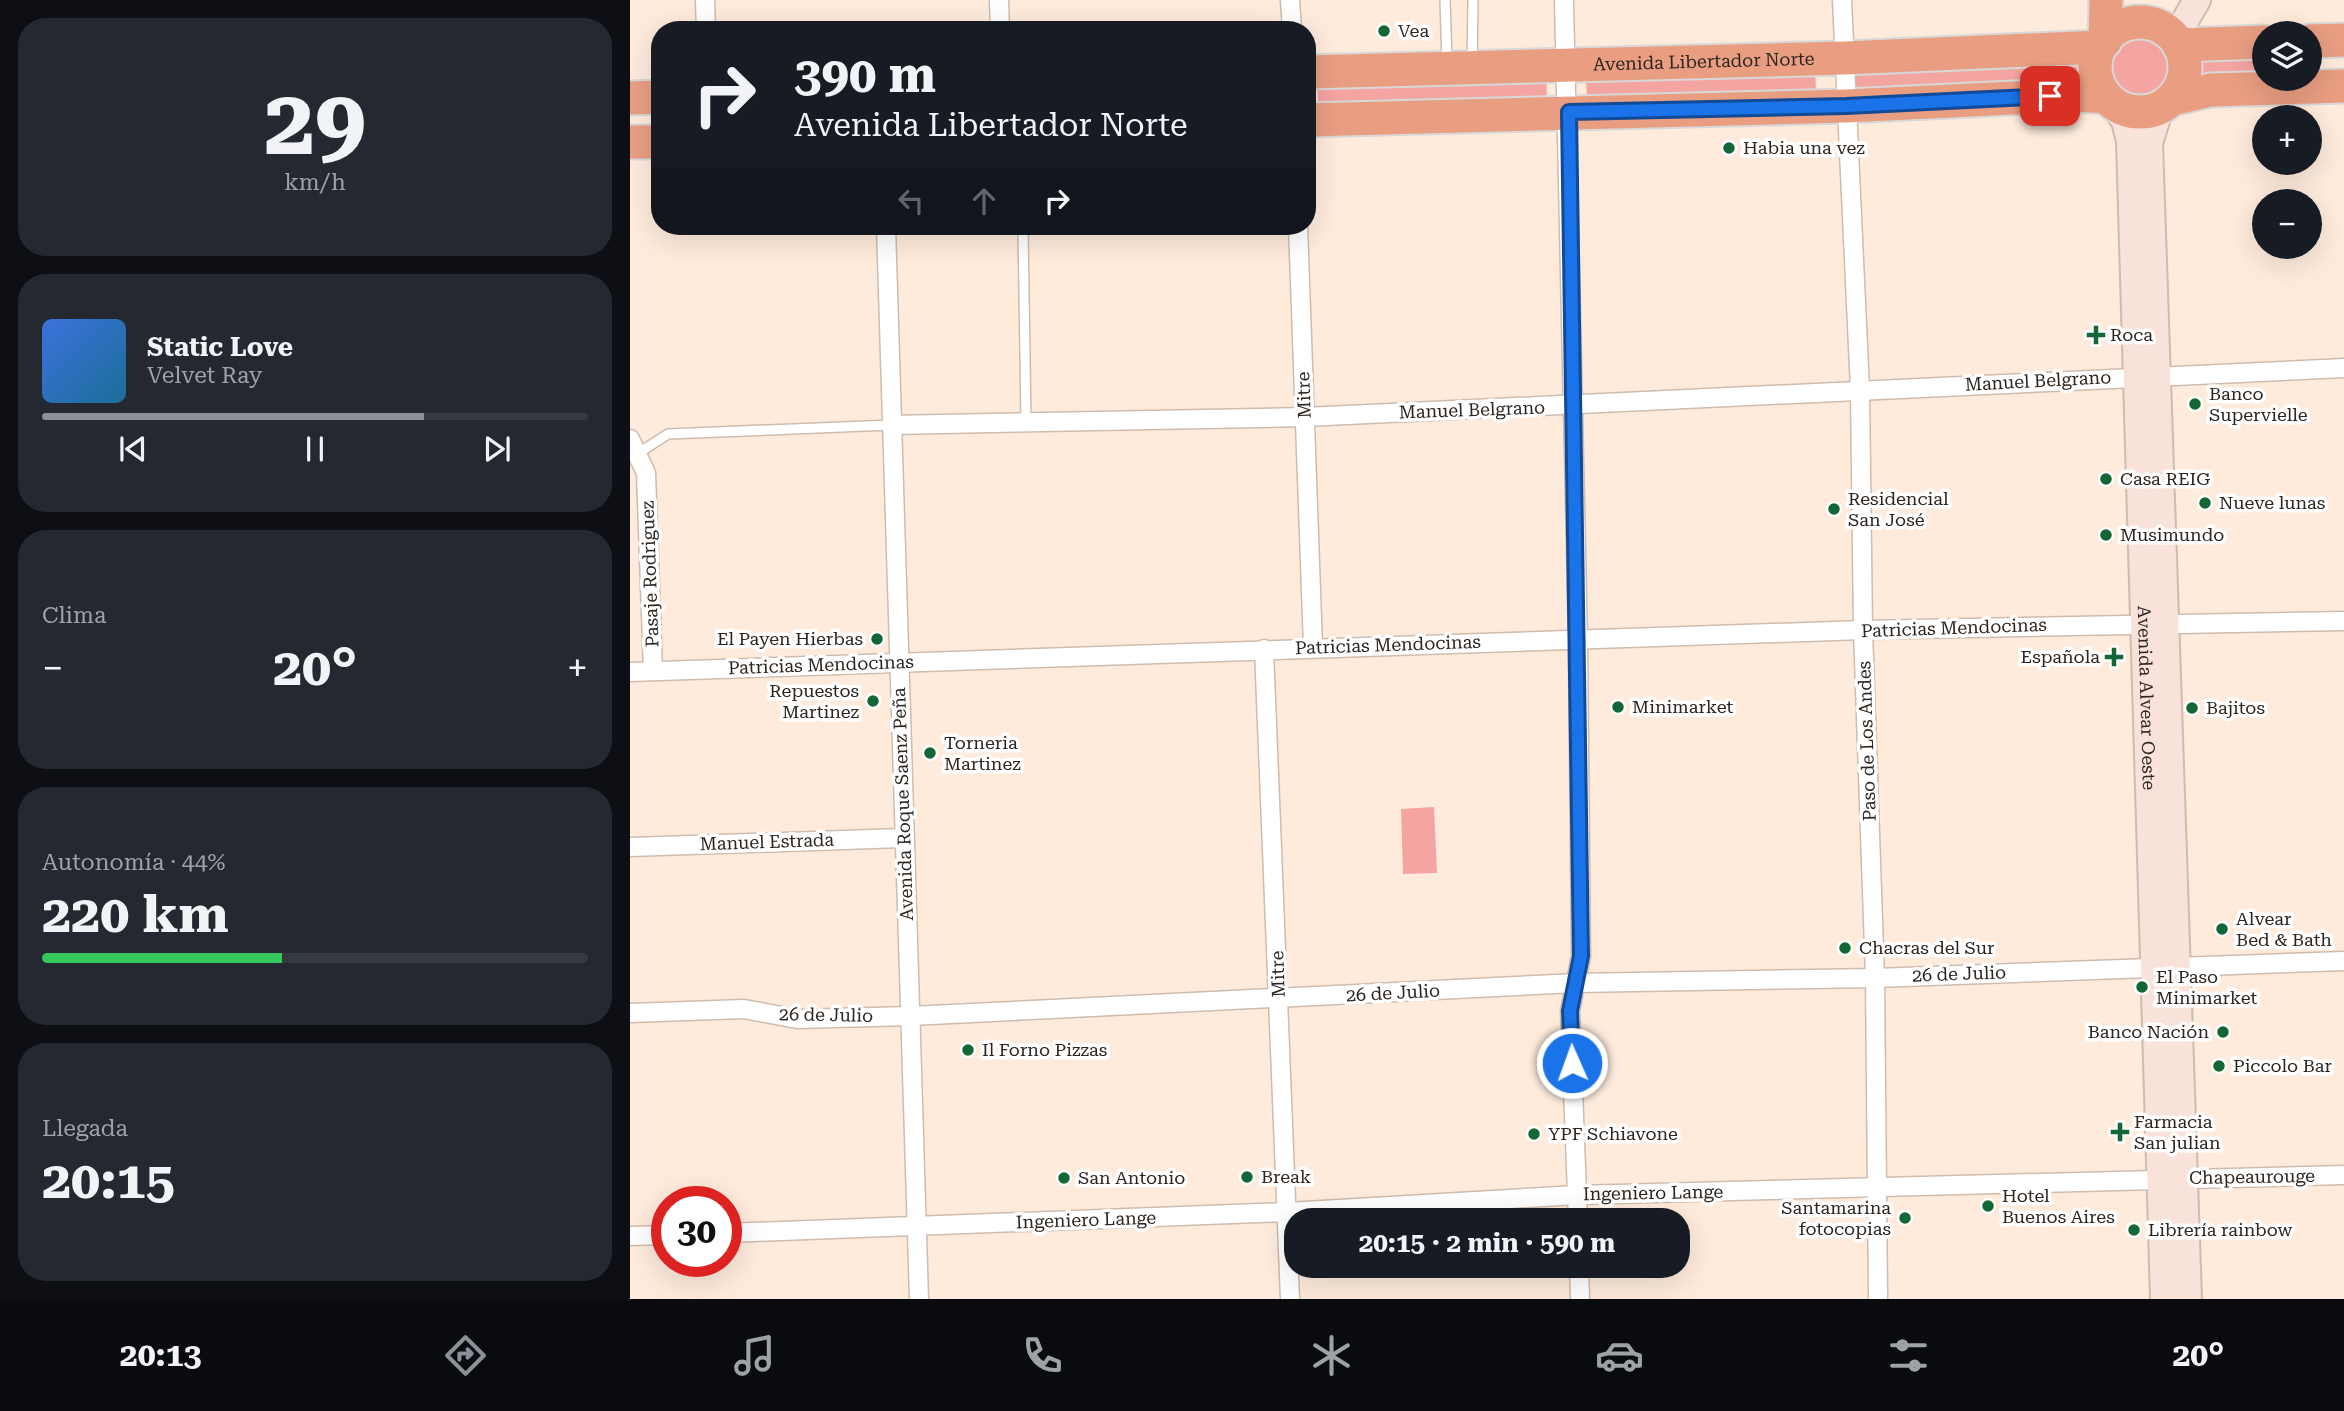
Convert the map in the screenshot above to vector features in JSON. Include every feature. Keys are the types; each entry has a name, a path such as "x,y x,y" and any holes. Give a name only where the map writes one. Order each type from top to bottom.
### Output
{"highway":[{"path":"2106,0 2103,44 2096,62 2096,77 2109,100"},
{"path":"2103,44 2118,29 2141,22 2252,40"},
{"path":"2166,103 2181,88 2185,73 2171,28"},
{"path":"2322,41 2344,40"},
{"name":"Avenida Libertador Norte","path":"1316,72 1844,58 2103,44"},
{"path":"1316,120 1846,106 2076,95 2109,100 2127,110 2146,112 2166,103 2211,90 2344,86"},
{"path":"630,98 651,97"},
{"path":"630,142 651,142"}],"main road":[{"path":"2171,28 2197,0"},
{"name":"Avenida Alvear Oeste","path":"2109,100 2125,121 2130,141 2147,376 2172,1178 2164,1299"},
{"name":"Avenida Alvear Oeste","path":"2147,376 2149,143 2166,103"},
{"name":"Avenida Alvear Oeste","path":"2172,1178 2188,1299"}],"street":[{"path":"705,0 706,21"},
{"path":"999,0 1000,21"},
{"path":"1290,0 1291,21"},
{"path":"1564,0 1569,112 1578,640 1581,956 1570,1011 1578,1208"},
{"name":"Paso de Los Andes","path":"1842,0 1860,390 1863,630 1875,978 1878,1299"},
{"name":"Avenida Roque Saenz Peña","path":"886,235 919,1299"},
{"name":"Mitre","path":"1298,235 1313,647"},
{"name":"Manuel Belgrano","path":"891,425 1305,416 2344,368"},
{"name":"Pasaje Rodriguez","path":"634,447 646,473 653,671"},
{"name":"Patricias Mendocinas","path":"630,672 1863,630 2155,622 2344,621"},
{"name":"Mitre","path":"1264,649 1288,1208"},
{"name":"Manuel Estrada","path":"630,847 903,838"},
{"name":"26 de Julio","path":"630,1013 744,1009 796,1019 910,1016 1279,1000 1576,983 1875,978 2166,965 2344,961"},
{"name":"Chapeaurouge","path":"2172,1178 2344,1175"},
{"name":"Ingeniero Lange","path":"1356,1208 1577,1195 2172,1178"},
{"name":"Ingeniero Lange","path":"742,1232 1284,1212"},
{"path":"630,1236 651,1235"},
{"name":"Mitre","path":"1290,1278 1290,1299"},
{"path":"1579,1278 1580,1299"}],"lane":[{"path":"1445,0 1460,68"},
{"path":"1460,68 1473,0"},
{"path":"1023,235 1026,422"},
{"path":"634,447 668,434 891,425"}],"shaded area":[{"path":"2134,33 2146,33 2158,38 2168,48 2173,66 2171,79 2158,94 2146,99 2134,99 2122,94 2112,84 2107,72 2107,60 2112,48 2122,38"},
{"path":"2252,54 2252,79 2193,81 2192,57"},
{"path":"2081,60 2082,84 1853,94 1852,69"},
{"path":"1815,68 1816,93 1587,102 1586,78"},
{"path":"1546,74 1547,98 1318,108 1317,83"},
{"path":"1434,807 1437,873 1403,874 1401,809"}],"place":[{"name":"Vea","path":"1384,31"},
{"name":"Habia una vez","path":"1729,148"},
{"name":"Roca","path":"2096,335"},
{"name":"Banco Supervielle","path":"2195,404"},
{"name":"Casa REIG","path":"2106,479"},
{"name":"Nueve lunas","path":"2205,503"},
{"name":"Residencial San José","path":"1834,509"},
{"name":"Musimundo","path":"2106,535"},
{"name":"El Payen Hierbas","path":"877,639"},
{"name":"Española","path":"2114,657"},
{"name":"Repuestos Martinez","path":"873,701"},
{"name":"Minimarket","path":"1618,707"},
{"name":"Bajitos","path":"2192,708"},
{"name":"Torneria Martinez","path":"930,753"},
{"name":"Alvear Bed & Bath","path":"2222,929"},
{"name":"Chacras del Sur","path":"1845,948"},
{"name":"El Paso Minimarket","path":"2142,987"},
{"name":"Banco Nación","path":"2223,1032"},
{"name":"Il Forno Pizzas","path":"968,1050"},
{"name":"Piccolo Bar","path":"2219,1066"},
{"name":"Farmacia San julian","path":"2120,1132"},
{"name":"YPF Schiavone","path":"1534,1134"},
{"name":"Break","path":"1247,1177"},
{"name":"San Antonio","path":"1064,1178"},
{"name":"Hotel Buenos Aires","path":"1988,1206"},
{"name":"Santamarina fotocopias","path":"1905,1218"},
{"name":"Librería rainbow","path":"2134,1230"}],"route":[{"path":"1572,1063 1570,1011 1581,956 1569,112 1846,106 2050,96"}]}
